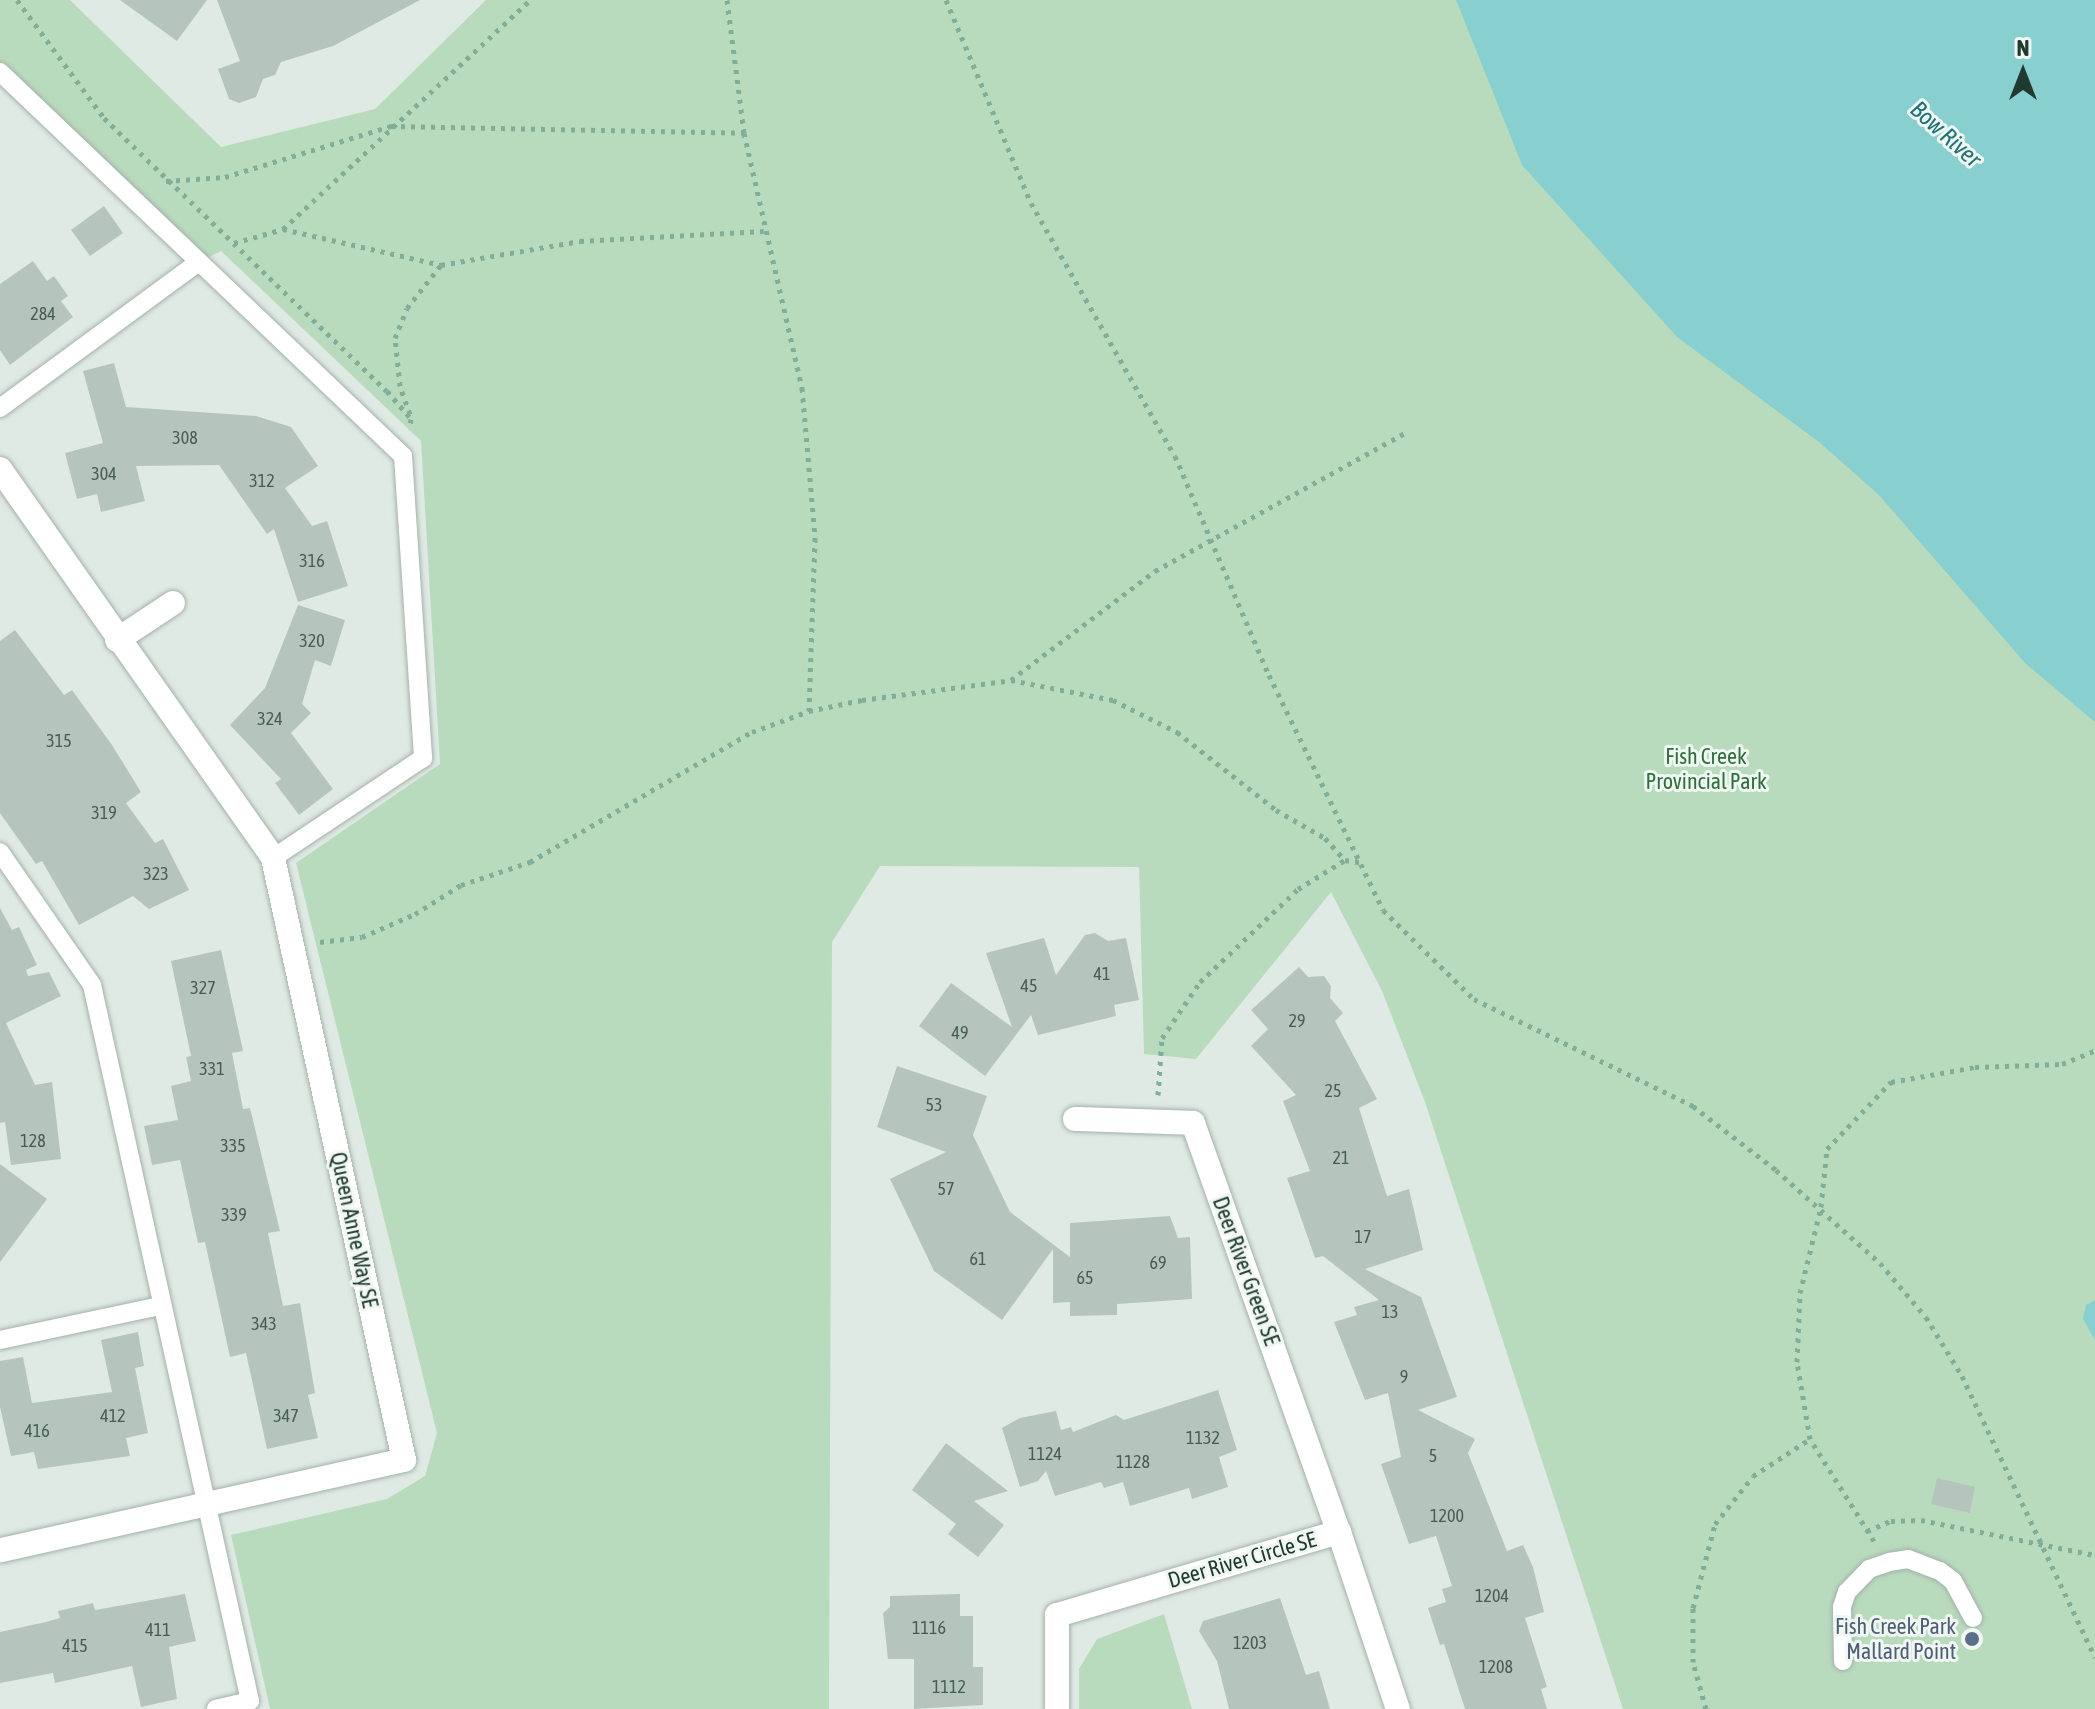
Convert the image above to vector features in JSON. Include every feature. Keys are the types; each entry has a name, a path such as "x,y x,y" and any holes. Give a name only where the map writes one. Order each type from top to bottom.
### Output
{"street":[{"name":"Queen Anne Way SE","path":"0,469 117,640 273,858 404,1460 0,1550"},
{"path":"117,640 173,603"},
{"name":"Deer River Green SE","path":"1075,1119 1193,1123 1339,1532"},
{"name":"Deer River Circle SE","path":"1057,1709 1057,1615 1339,1532 1398,1709"}],"lane":[{"path":"0,72 403,456 423,758 273,858"},
{"path":"0,408 199,262"},
{"path":"0,852 92,985 160,1306 250,1701 216,1709"},
{"path":"0,1340 160,1306"},
{"path":"1843,1661 1841,1622 1847,1592 1869,1569 1889,1562 1908,1559 1940,1571 1953,1581 1973,1618"}],"path":[{"path":"17,0 104,118 411,419"},
{"path":"234,243 283,229 530,0"},
{"path":"727,0 744,133 802,388 812,470 815,538 809,711"},
{"path":"946,0 1031,203 1175,456 1269,675 1363,863 1383,910 1474,999 1516,1024 1667,1090 1821,1207 1880,1263 1944,1344 2095,1657"},
{"path":"165,181 225,177 391,126 744,133"},
{"path":"283,229 441,265 580,241 764,231"},
{"path":"403,456 411,419 400,386 395,338 407,308 441,265"},
{"path":"1011,680 1155,571 1405,433"},
{"path":"291,939 347,940 415,914 461,885 530,862 752,732 809,711 1011,680 1113,700 1177,732 1276,810 1325,838 1345,860 1363,863"},
{"path":"1158,1121 1159,1058 1173,1019 1229,952 1298,889 1345,860"},
{"path":"1889,1562 1810,1439 1796,1333 1800,1293 1821,1207 1827,1149 1891,1082 1975,1067 2062,1064 2095,1051"},
{"path":"1706,1709 1693,1662 1693,1608 1715,1524 1753,1476 1810,1439"},
{"path":"1867,1531 1891,1521 1921,1520 2095,1555"}],"green space":[{"name":"Fish Creek Provincial Park","path":"0,0 70,0 221,147 375,109 486,0 1471,0 2095,556 2095,1709 1623,1709 1425,1102 1382,991 1331,892 1196,1059 1144,1054 1139,867 880,866 832,942 829,1709 270,1709 231,1535 387,1499 425,1476 437,1433 296,863 440,764 421,441 221,251 199,262 0,72"},
{"path":"1164,1614 1192,1709 1079,1709 1079,1669 1097,1639"}],"water":[{"name":"Bow River","path":"1456,0 2095,0 2095,722 2026,664 1878,494 1819,442 1677,337 1522,165"},
{"path":"2095,1300 2095,1340 2083,1319 2086,1305"}],"building":[{"path":"120,0 207,0 177,41"},
{"path":"217,0 420,0 333,46 281,62 275,75 263,79 256,97 239,103 229,99 218,69 240,61"},
{"path":"104,206 123,233 90,256 71,230"},
{"path":"33,261 47,281 54,276 68,296 61,301 73,317 10,365 0,350 0,284"},
{"path":"114,363 126,407 256,416 291,427 318,466 285,488 312,526 327,521 348,586 298,602 274,529 267,534 219,465 136,466 145,501 101,512 97,494 77,499 65,453 103,443 83,371"},
{"path":"298,605 345,620 331,666 315,660 302,704 311,713 291,733 333,789 299,815 275,783 281,779 230,725 265,688"},
{"path":"15,630 64,695 72,690 112,745 141,792 126,803 155,843 163,839 189,890 149,909 133,896 79,925 42,861 36,864 0,813 0,641"},
{"path":"0,908 12,930 19,927 37,965 26,970 28,976 49,972 61,996 6,1023 35,1085 52,1082 61,1159 11,1165 5,1122 0,1123"},
{"path":"1095,933 1108,941 1126,938 1139,1000 1114,1005 1116,1016 1038,1035 1031,1015 985,1076 919,1026 951,983 1012,1027 986,953 1044,938 1056,975 1085,935"},
{"path":"221,950 243,1051 232,1053 243,1109 250,1108 280,1231 268,1233 283,1306 300,1303 315,1393 308,1395 318,1438 267,1449 246,1353 230,1357 205,1242 198,1243 180,1160 152,1165 144,1126 178,1120 171,1086 191,1081 186,1057 191,1056 171,961"},
{"path":"1299,967 1308,977 1324,976 1331,986 1330,998 1343,1013 1335,1021 1377,1099 1359,1108 1387,1196 1409,1189 1423,1250 1365,1269 1421,1297 1457,1397 1418,1410 1475,1439 1468,1453 1507,1551 1523,1545 1533,1567 1544,1612 1525,1618 1547,1687 1541,1689 1547,1709 1465,1709 1444,1644 1440,1645 1428,1608 1446,1602 1442,1589 1452,1586 1436,1536 1409,1544 1381,1464 1401,1457 1388,1393 1365,1400 1334,1322 1357,1315 1354,1307 1379,1300 1323,1256 1315,1258 1287,1178 1310,1171 1283,1101 1296,1095 1251,1046 1268,1029 1251,1010"},
{"path":"897,1066 987,1096 973,1135 1010,1212 1070,1257 1070,1223 1170,1216 1178,1238 1190,1237 1192,1299 1117,1304 1117,1315 1070,1316 1070,1302 1053,1303 1053,1249 1002,1320 934,1271 890,1179 946,1152 877,1127"},
{"path":"0,1164 47,1199 0,1262"},
{"path":"138,1332 144,1366 135,1368 148,1433 126,1438 130,1456 38,1469 34,1452 11,1456 0,1407 0,1361 23,1357 32,1403 112,1392 101,1340"},
{"path":"1218,1390 1237,1450 1219,1457 1228,1487 1192,1499 1189,1488 1130,1506 1123,1482 1104,1488 1101,1482 1055,1496 1046,1471 1038,1481 1020,1487 1002,1428 1020,1418 1056,1411 1061,1430 1071,1427 1073,1432 1116,1415 1124,1420"},
{"path":"946,1443 1008,1491 974,1501 1004,1525 978,1557 948,1534 956,1524 912,1490"},
{"path":"1937,1478 1975,1487 1970,1513 1931,1504"},
{"path":"185,1594 196,1641 169,1647 177,1699 141,1707 132,1666 55,1683 53,1673 0,1683 0,1632 60,1618 58,1611 93,1603 95,1610"},
{"path":"960,1594 960,1616 973,1616 973,1667 983,1667 983,1705 914,1709 914,1659 888,1659 883,1613 890,1607 890,1596"},
{"path":"1280,1598 1306,1675 1319,1671 1330,1709 1229,1709 1217,1661 1199,1631 1203,1621"}],"place":[{"name":"Fish Creek Park Mallard Point","path":"1972,1639"}]}
